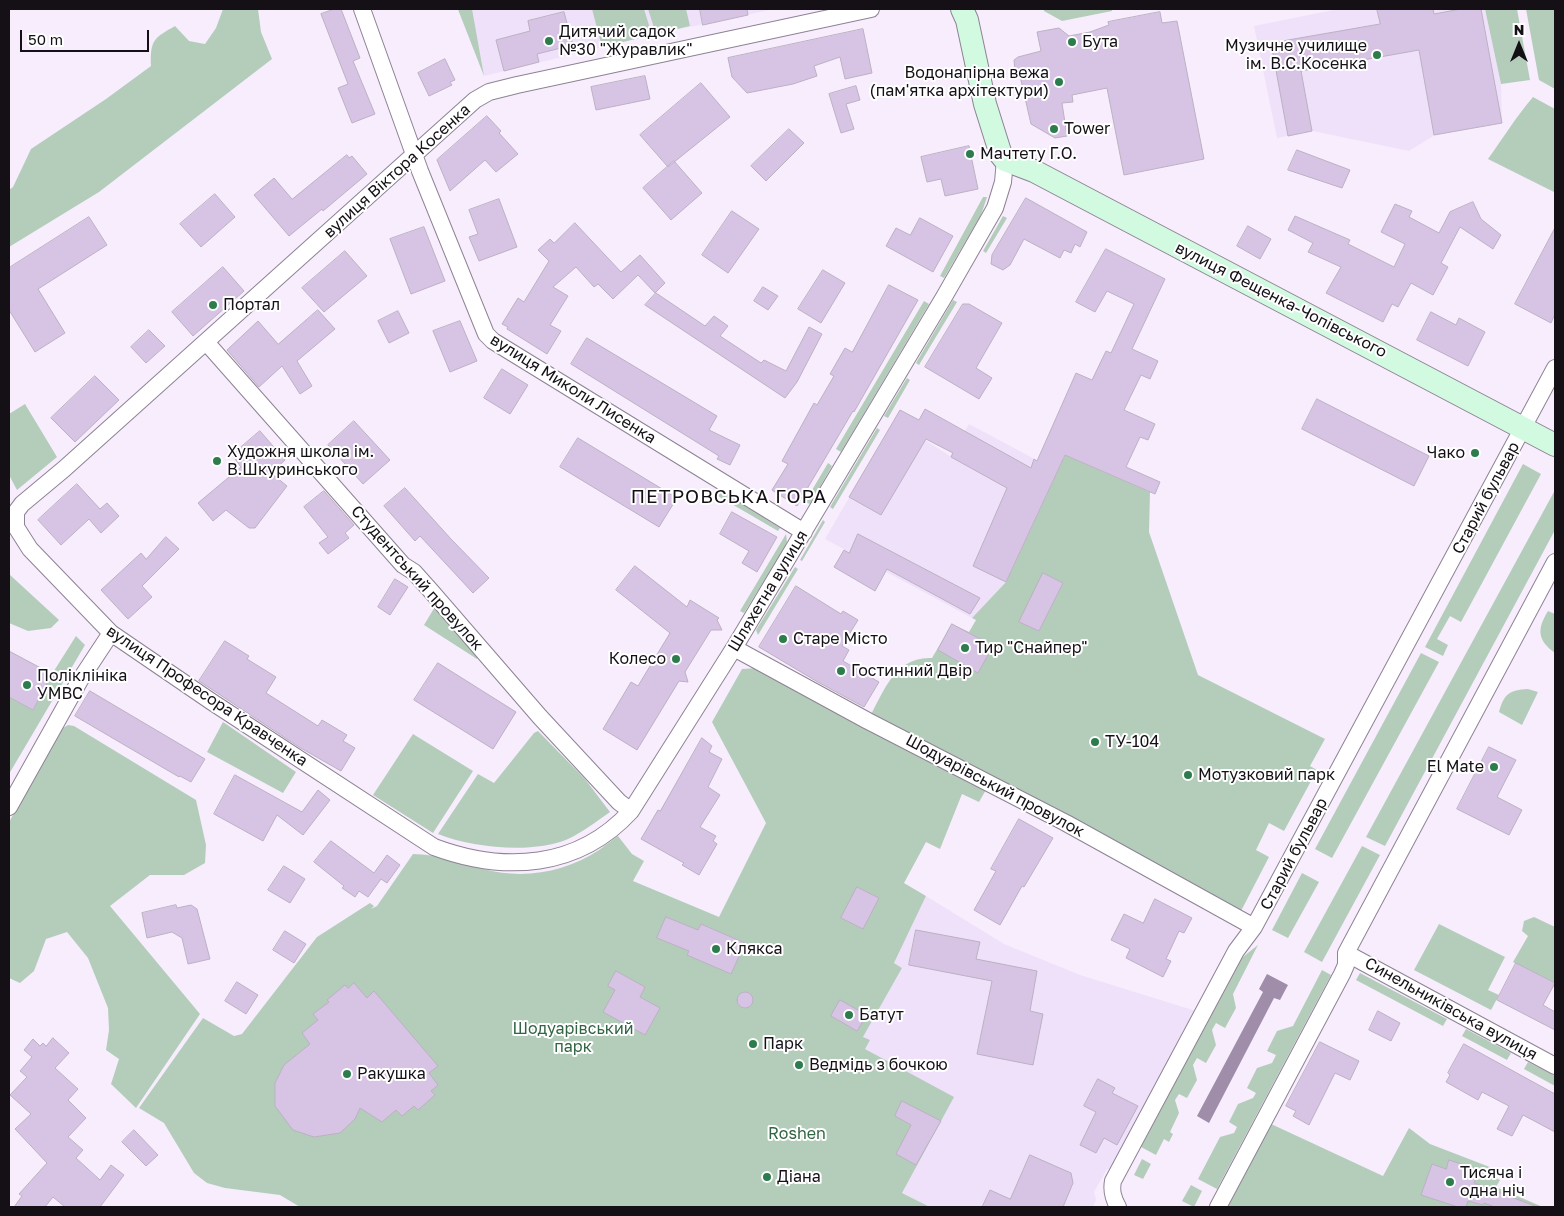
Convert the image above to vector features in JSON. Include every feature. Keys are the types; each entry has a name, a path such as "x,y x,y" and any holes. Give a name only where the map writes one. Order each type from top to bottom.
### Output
{"street":[{"name":"вулиця Миколи Лисенка","path":"362,9 414,156 482,326 493,341 804,532"},
{"name":"вулиця Віктора Косенка","path":"16,512 22,504 64,470 476,100 490,92 870,9"},
{"path":"962,9 967,20 986,104 1001,155 1006,160"},
{"name":"вулиця Фещенка-Чопівського","path":"1006,160 1034,171 1524,427 1555,445"},
{"name":"Шляхетна вулиця","path":"434,847 458,856 497,862 525,863 544,860 570,854 591,844 614,828 630,811 734,648 995,208 1004,182 1006,160"},
{"name":"Студентський провулок","path":"206,342 403,565 414,572 431,591 540,717 619,802 630,811"},
{"name":"Старий бульвар","path":"1118,1207 1111,1189 1113,1181 1236,950 1254,927 1555,368"},
{"name":"вулиця Професора Кравченка","path":"16,512 16,527 30,549 111,633 212,702 434,847"},
{"path":"1218,1207 1342,974 1346,964 1346,953 1555,562"},
{"path":"9,808 80,680 111,633"},
{"name":"Шодуарівський провулок","path":"734,648 868,721 1058,819 1254,927"},
{"name":"Синельниківська вулиця","path":"1346,953 1555,1066"}],"shaded area":[{"name":"Дитячий садок №30 \"Журавлик\"","path":"458,9 774,9 656,34 484,76"},
{"name":"Музичне училище ім. В.С.Косенка","path":"1338,9 1485,9 1501,84 1502,123 1435,135 1409,151 1313,131 1277,138 1254,26"},
{"path":"900,410 915,418 909,430 950,456 969,424 1057,471 1006,582 972,618 825,539"},
{"path":"926,896 1004,944 1080,975 1199,1012 1112,1169 1107,1169 1094,1192 1096,1200 1093,1207 930,1207 902,1193 916,1165 905,1071 865,1049 863,1037 902,968 894,963"},
{"path":"1267,974 1288,985 1280,1000 1274,998 1209,1123 1197,1116 1263,992 1259,989"}],"green space":[{"path":"223,9 258,9 261,32 272,59 99,192 9,247 9,190 13,187 31,149 106,99 151,66 151,50 153,45 158,37 168,30 175,26 189,41 205,44 216,28"},
{"path":"458,9 472,9 484,76 459,12"},
{"path":"592,9 644,9 652,35 602,47"},
{"path":"648,9 686,9 690,26 656,34"},
{"path":"1044,9 1112,9 1112,11 1062,21 1044,11"},
{"path":"1485,9 1517,9 1530,80 1501,84"},
{"path":"1526,9 1555,9 1555,89 1539,80"},
{"path":"1533,97 1555,109 1554,192 1488,159"},
{"path":"983,197 987,197 981,215 944,278 940,276"},
{"path":"1003,216 1007,218 986,253 983,251"},
{"path":"953,300 957,302 919,365 916,363"},
{"path":"924,301 929,304 841,452 836,449"},
{"path":"907,378 910,380 888,418 884,416"},
{"path":"25,404 57,457 17,490 9,475 9,414"},
{"path":"877,428 880,430 833,509 830,507"},
{"name":"Шодуарівський парк","path":"1065,455 1150,492 1149,532 1198,675 1325,739 1310,766 1317,770 1284,831 1269,823 1256,850 1269,857 1241,911 987,788 979,802 962,794 940,849 926,842 904,883 926,896 894,963 902,968 863,1037 870,1040 865,1049 954,1097 902,1193 930,1207 300,1207 280,1195 225,1188 207,1183 194,1173 164,1123 139,1108 203,1018 234,1036 242,1034 317,937 370,903 374,906 371,909 377,906 413,854 440,857 499,872 529,874 558,869 573,864 599,850 618,836 632,854 644,861 633,881 719,917 766,823 712,722 742,669 758,668 866,724 890,680 898,671 907,664 919,659 932,658 952,624 969,632 976,620 972,618 1006,582"},
{"path":"828,463 832,466 810,504 805,502"},
{"path":"1523,464 1541,474 1461,622 1450,616 1437,639 1448,645 1443,656 1425,647"},
{"path":"1555,490 1555,530 1385,846 1366,837"},
{"path":"721,491 780,528 778,531 718,496"},
{"path":"823,520 825,522 802,561 800,560"},
{"path":"786,534 787,542 785,547 744,613 740,611"},
{"path":"795,567 798,569 758,635 756,630"},
{"path":"9,574 59,620 51,628 28,631 9,623"},
{"path":"436,605 480,654 477,659 424,625"},
{"path":"1548,611 1555,614 1555,653 1542,639 1541,634 1542,623"},
{"path":"76,636 85,645 9,774 9,697 33,710 52,674"},
{"path":"1421,653 1439,662 1332,858 1315,849"},
{"path":"1528,689 1538,692 1522,725 1499,712 1508,694 1516,690"},
{"path":"223,722 296,772 283,793 207,752"},
{"path":"68,725 74,726 196,800 206,845 205,863 184,875 150,875 110,906 200,1014 136,1108 111,1084 119,1059 106,1050 109,1030 108,1008 88,958 67,932 46,939 34,971 20,983 9,978 9,822 63,728"},
{"path":"538,731 585,779 610,812 568,839 538,847 485,846 438,834 478,774 494,783 534,733"},
{"path":"413,734 473,771 433,833 373,795"},
{"path":"1362,846 1380,855 1322,962 1304,952"},
{"path":"1302,873 1319,882 1288,938 1272,930"},
{"path":"1534,917 1555,927 1555,983 1513,962 1528,936 1522,931 1524,921"},
{"path":"1439,924 1505,957 1488,990 1499,995 1491,1010 1414,970"},
{"path":"1258,945 1233,994 1236,1008 1225,1028 1216,1023 1212,1030 1216,1045 1206,1063 1197,1058 1193,1065 1197,1080 1187,1098 1179,1094 1175,1100 1179,1113 1170,1132 1173,1134 1169,1142 1164,1139 1156,1155 1141,1147 1239,960"},
{"path":"1322,970 1331,975 1217,1189 1198,1179 1220,1137 1234,1133 1237,1127 1229,1122 1238,1104 1253,1098 1256,1093 1247,1088 1257,1068 1272,1063 1276,1055 1267,1051 1277,1031 1293,1026"},
{"path":"1360,973 1447,1019 1443,1026 1356,980"},
{"path":"1466,1029 1511,1053 1507,1060 1462,1036"},
{"path":"1528,1062 1555,1076 1555,1086 1524,1069"},
{"path":"1269,1123 1383,1176 1409,1128 1430,1144 1495,1169 1491,1176 1500,1180 1496,1187 1543,1207 1224,1207"},
{"path":"1142,1159 1151,1164 1143,1179 1134,1175"},
{"path":"1191,1185 1202,1191 1194,1207 1182,1201"}],"building":[{"path":"341,9 360,58 353,61 375,114 352,123 338,88 348,84 321,14"},
{"path":"700,9 747,9 748,15 703,25"},
{"path":"1377,9 1433,9 1434,14 1461,9 1481,9 1502,123 1434,135 1419,50 1301,71 1312,131 1288,136 1271,43 1380,24"},
{"path":"564,12 573,45 537,54 539,62 504,71 496,40 530,31 528,21"},
{"path":"1160,12 1162,23 1177,21 1204,159 1124,175 1107,88 1072,95 1073,102 1062,103 1067,136 1055,138 1031,124 1020,76 1015,70 1014,60 1018,57 1041,51 1037,32 1059,28 1069,36 1090,32 1109,25 1108,22"},
{"path":"863,29 872,73 845,79 840,57 814,66 817,76 793,84 747,93 732,77 728,58"},
{"path":"445,59 455,80 450,82 452,85 429,96 418,73"},
{"path":"645,76 650,99 596,110 591,87"},
{"path":"701,83 730,117 668,167 640,135"},
{"path":"856,86 860,100 846,104 854,129 841,133 829,94"},
{"path":"487,116 518,154 496,172 485,160 450,191 437,160"},
{"path":"789,129 804,143 766,181 751,166"},
{"path":"969,146 978,189 945,196 941,179 927,182 921,157"},
{"path":"1297,150 1350,170 1342,188 1288,170"},
{"path":"347,155 349,158 352,156 367,174 323,211 322,209 289,236 254,195 274,178 292,199"},
{"path":"674,161 702,193 671,220 643,188"},
{"path":"215,194 235,217 201,247 180,224"},
{"path":"1026,198 1087,232 1080,247 1075,244 1071,253 1064,250 1060,258 1024,239 1010,265 1003,270 991,264 992,255"},
{"path":"499,199 517,247 479,261 469,237 478,234 469,210"},
{"path":"1473,202 1481,219 1501,235 1493,249 1460,227 1441,263 1448,267 1433,295 1411,283 1398,307 1392,304 1383,322 1326,293 1341,267 1308,252 1313,243 1288,230 1295,216 1350,240 1348,244 1394,267 1405,244 1381,232 1395,204 1412,211 1409,217 1439,233 1450,212"},
{"path":"732,211 759,229 728,273 702,255"},
{"path":"89,217 107,245 38,289 65,333 35,352 9,310 9,268"},
{"path":"920,218 953,236 933,272 886,246 896,228 910,235"},
{"path":"575,223 621,272 640,255 665,283 655,293 638,275 613,299 598,284 594,287 576,267 553,287 568,296 550,325 561,331 547,354 502,324 518,298 524,302 549,261 538,250 550,239 554,243"},
{"path":"1248,226 1271,239 1260,259 1237,246"},
{"path":"424,227 445,281 411,294 390,239"},
{"path":"1555,228 1555,314 1551,323 1515,304"},
{"path":"1106,249 1165,279 1132,349 1158,361 1150,379 1141,375 1124,410 1155,424 1148,440 1140,437 1126,467 1160,482 1155,494 1065,455 1006,582 973,566 1007,488 951,457 953,453 926,439 881,515 849,497 900,410 919,420 925,409 1031,468 1034,459 1037,461 1076,373 1092,380 1106,351 1111,353 1134,304 1107,291 1095,312 1076,302"},
{"path":"345,251 367,276 324,312 302,288"},
{"path":"223,267 244,291 193,336 172,312"},
{"path":"823,270 845,283 821,323 798,309"},
{"path":"889,285 918,300 854,412 797,506 772,490 788,464 782,461 814,403 817,405 834,376 830,374 845,348 852,352"},
{"path":"763,287 778,296 768,310 754,301"},
{"path":"656,293 705,326 714,316 728,326 720,336 761,363 764,360 786,371 809,327 822,334 797,382 785,398 645,305"},
{"path":"963,304 969,304 1002,323 976,368 992,378 979,399 925,367"},
{"path":"318,310 335,329 297,361 312,386 300,394 282,366 259,387 227,350 258,321 278,344"},
{"path":"398,311 409,333 389,343 378,321"},
{"path":"1431,312 1456,325 1459,318 1485,332 1468,366 1417,340"},
{"path":"460,321 477,361 450,372 433,331"},
{"path":"149,330 165,346 146,363 131,347"},
{"path":"587,338 717,416 709,430 740,445 730,465 717,459 719,456 571,364"},
{"path":"502,369 528,385 510,414 484,398"},
{"path":"95,376 119,400 75,442 51,418"},
{"path":"1317,399 1429,456 1414,486 1302,429"},
{"path":"354,421 390,460 363,484 328,445"},
{"path":"260,431 285,460 271,473 287,486 255,528 249,528 226,510 213,521 198,503 241,467 232,455"},
{"path":"578,438 677,498 659,527 560,467"},
{"path":"77,484 100,509 107,503 119,516 101,533 89,519 61,545 38,520"},
{"path":"405,488 489,578 473,593 420,536 415,541 384,506"},
{"path":"324,491 354,525 345,533 349,538 328,554 319,543 328,537 304,507"},
{"path":"732,512 777,537 757,572 742,563 749,551 720,534"},
{"path":"858,534 980,598 970,614 887,569 875,591 834,567 844,550 849,553"},
{"path":"166,537 179,549 142,586 152,597 128,619 101,590 141,553 146,559"},
{"path":"635,566 687,607 690,600 719,618 717,620 722,630 711,630 685,672 688,682 679,681 637,750 603,729 631,682 638,686 670,633 616,590"},
{"path":"1043,573 1063,583 1039,631 1019,622"},
{"path":"395,579 408,587 390,615 378,607"},
{"path":"796,586 841,614 843,611 858,620 842,646 849,650 843,661 879,682 864,707 759,647"},
{"name":"Тир \"Снайпер\"","path":"952,624 993,646 978,673 938,650"},
{"path":"225,641 249,656 247,659 276,677 266,693 318,726 322,720 347,735 343,741 355,748 341,771 299,747 199,681"},
{"name":"Поліклініка УМВС","path":"9,651 52,674 33,710 9,697"},
{"path":"438,663 516,712 493,749 414,700"},
{"path":"90,691 205,759 191,782 179,777 75,716"},
{"path":"702,738 712,746 709,752 722,759 708,787 720,795 700,827 716,836 713,841 717,844 699,875 682,865 684,863 641,839 658,810 660,811"},
{"path":"1489,747 1516,760 1497,797 1522,810 1509,835 1457,809"},
{"path":"235,775 302,812 318,790 330,800 303,835 277,815 263,841 214,814"},
{"path":"1019,819 1053,838 1024,887 1022,886 1000,925 974,910 996,871 991,869"},
{"path":"331,841 374,873 387,855 400,865 387,883 381,879 368,897 359,891 355,897 342,888 344,886 314,862"},
{"path":"284,866 305,879 290,903 268,890"},
{"path":"857,887 879,898 863,929 841,918"},
{"path":"1155,899 1192,918 1184,933 1179,931 1166,959 1171,961 1163,977 1126,958 1130,949 1111,940 1124,914 1143,923"},
{"path":"176,905 177,908 191,905 197,909 210,959 188,964 182,938 172,932 147,938 142,913"},
{"name":"Клякса","path":"666,917 698,930 701,924 745,943 731,974 687,955 689,951 657,938"},
{"path":"916,930 980,942 976,959 1037,971 1030,1011 1043,1014 1033,1065 977,1054 992,981 909,965"},
{"path":"285,931 306,944 294,963 273,950"},
{"path":"1516,963 1555,983 1543,1005 1555,1012 1555,1030 1497,1000"},
{"path":"616,971 645,987 640,997 660,1008 645,1035 603,1012 615,990 608,986"},
{"path":"237,982 258,995 246,1014 225,1001"},
{"path":"354,983 367,998 374,991 438,1066 429,1073 438,1085 431,1091 435,1095 418,1110 414,1106 402,1116 396,1110 382,1122 360,1108 355,1119 340,1133 314,1137 293,1130 275,1106 275,1083 284,1065 310,1044 302,1033 318,1020 313,1014 329,1002 327,1000 345,985 348,988"},
{"path":"745,992 751,994 753,1000 751,1006 745,1008 739,1006 737,1000 739,994"},
{"name":"Батут","path":"840,1000 867,1015 857,1031 831,1016"},
{"path":"1378,1011 1400,1023 1391,1041 1369,1030"},
{"path":"53,1038 69,1053 55,1068 78,1089 68,1100 86,1118 68,1137 83,1150 76,1158 100,1180 111,1165 124,1175 100,1207 65,1207 53,1197 45,1207 14,1207 22,1196 19,1194 47,1163 15,1129 31,1114 10,1095 27,1077 20,1071 32,1057 24,1050 33,1039 40,1046 43,1043 46,1046"},
{"path":"1320,1042 1359,1061 1350,1080 1335,1073 1309,1125 1293,1116 1296,1111 1286,1106"},
{"path":"1464,1044 1555,1094 1555,1132 1523,1115 1512,1136 1497,1129 1509,1106 1482,1092 1478,1100 1446,1082 1450,1075 1448,1073"},
{"path":"1098,1079 1115,1088 1112,1093 1138,1106 1117,1145 1104,1138 1096,1153 1080,1145 1096,1112 1084,1106"},
{"path":"902,1101 941,1121 916,1165 896,1154 911,1125 895,1116"},
{"path":"134,1130 158,1155 146,1166 122,1142"},
{"path":"1030,1155 1071,1173 1073,1183 1063,1207 982,1207 990,1190 1010,1199"},
{"name":"Тисяча і одна ніч","path":"1449,1160 1479,1170 1474,1183 1535,1207 1495,1207 1484,1203 1483,1205 1468,1201 1466,1207 1458,1207 1421,1195 1432,1164 1446,1169"}],"place":[{"name":"Дитячий садок №30 \"Журавлик\"","path":"549,41"},
{"name":"Бута","path":"1072,42"},
{"name":"Музичне училище ім. В.С.Косенка","path":"1377,55"},
{"name":"Водонапірна вежа (пам'ятка архітектури)","path":"1059,82"},
{"name":"Tower","path":"1054,129"},
{"name":"Мачтету Г.О.","path":"970,154"},
{"name":"Портал","path":"213,305"},
{"name":"Чако","path":"1475,453"},
{"name":"Художня школа ім. В.Шкуринського","path":"217,461"},
{"name":"Старе Місто","path":"783,639"},
{"name":"Тир \"Снайпер\"","path":"965,648"},
{"name":"Колесо","path":"676,659"},
{"name":"Гостинний Двір","path":"841,671"},
{"name":"Поліклініка УМВС","path":"27,685"},
{"name":"ТУ-104","path":"1095,742"},
{"name":"El Mate","path":"1494,767"},
{"name":"Мотузковий парк","path":"1188,775"},
{"name":"Клякса","path":"716,949"},
{"name":"Батут","path":"849,1015"},
{"name":"Парк","path":"753,1044"},
{"name":"Ведмідь з бочкою","path":"799,1065"},
{"name":"Ракушка","path":"347,1074"},
{"name":"Діана","path":"767,1177"},
{"name":"Тисяча і одна ніч","path":"1450,1182"}],"district":[{"name":"ПЕТРОВСЬКА ГОРА","path":"729,497"}],"park label":[{"name":"Roshen","path":"797,1134"}]}
